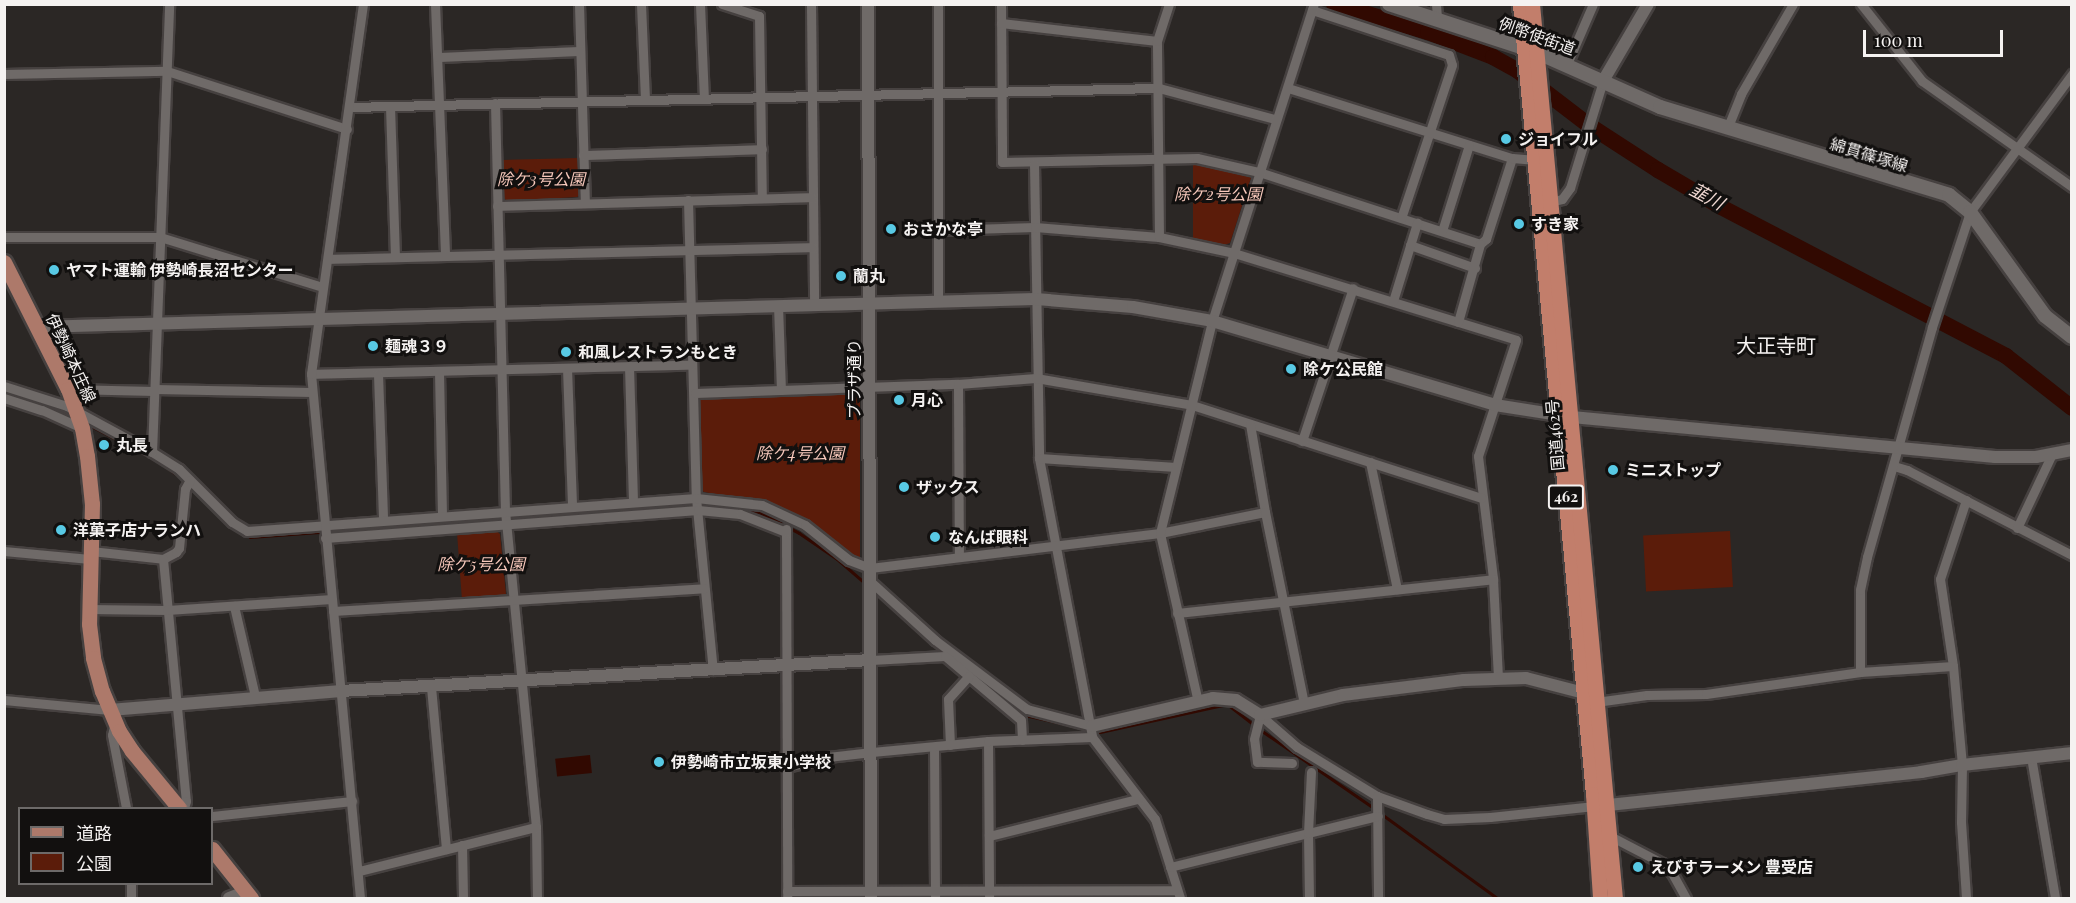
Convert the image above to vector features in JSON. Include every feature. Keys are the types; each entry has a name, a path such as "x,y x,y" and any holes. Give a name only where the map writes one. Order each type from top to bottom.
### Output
{"highway":[{"name":"国道462号","path":"1520,4 1530,50"},
{"name":"国道462号","path":"1532,4 1530,50 1534,98 1550,202 1584,693 1600,806 1610,836 1615,898"},
{"name":"国道462号","path":"1534,98 1533,160 1596,702 1600,806 1600,898"}],"main road":[{"name":"例幣使街道","path":"1389,4 1530,50 1603,81"},
{"name":"綿貫篠塚線","path":"1603,81 1660,107 1948,195 1970,212 2046,316 2072,337"},
{"name":"伊勢崎本庄線","path":"4,262 68,389 82,428 90,480 88,609 96,672 112,715 132,751 178,807"},
{"path":"213,850 248,895"}],"street":[{"path":"152,452 169,4"},
{"path":"360,898 311,374 363,4"},
{"path":"435,4 445,255"},
{"path":"579,4 585,202"},
{"path":"641,4 645,100"},
{"path":"700,4 704,99"},
{"path":"722,4 759,16 762,198"},
{"path":"811,4 810,97 814,304"},
{"name":"プラザ通り","path":"868,4 871,303 871,895"},
{"path":"938,4 938,301"},
{"path":"1001,4 1002,162 1197,159 1260,172 1480,244"},
{"path":"1159,237 1157,41 1169,4"},
{"path":"1436,4 1437,19"},
{"path":"1567,64 1593,4"},
{"path":"1550,202 1562,199 1570,188 1603,81 1648,4"},
{"path":"1727,129 1741,94 1793,4"},
{"path":"1861,4 1922,81 2072,187"},
{"path":"1198,702 1160,533 1212,321 1275,119 1288,88 1313,7 1449,55 1452,65 1401,218"},
{"path":"1001,23 1157,41"},
{"path":"438,57 579,51"},
{"path":"4,74 167,71 347,129"},
{"path":"1860,672 1860,590 1937,309 1970,212 2072,74"},
{"path":"350,107 440,103 1159,88 1275,119"},
{"path":"1288,88 1512,158 1533,160"},
{"path":"495,103 505,511 536,826 537,898"},
{"path":"390,106 395,256"},
{"path":"1442,231 1469,145"},
{"path":"583,155 762,149"},
{"path":"1458,322 1480,244 1486,238 1512,158"},
{"path":"788,517 786,532 786,767 788,895 989,895 1094,889 1179,894 1155,819 1137,799 1092,732 1054,544 1038,458 1034,163"},
{"path":"497,206 812,197"},
{"path":"688,200 692,365 695,393 696,498 713,670"},
{"path":"1393,301 1417,223"},
{"path":"939,230 1035,227 1159,237 1234,253 1516,340 1478,456 1481,498 1493,579 1498,678"},
{"path":"4,237 160,237 323,287"},
{"path":"1410,245 1475,268"},
{"path":"328,259 813,247"},
{"path":"1302,441 1353,288"},
{"path":"38,327 500,312 1036,299 1133,307 1212,321 1495,405 1564,415 2002,457 2052,454 2072,450"},
{"path":"778,305 781,390"},
{"path":"311,374 692,365"},
{"path":"629,366 633,501"},
{"path":"567,368 572,506"},
{"path":"439,372 442,516"},
{"path":"378,374 383,520"},
{"path":"695,393 958,384 1036,378 1191,405 1481,498"},
{"path":"958,384 959,555"},
{"path":"4,386 67,406 152,452 190,480 232,522 247,531 696,498 762,505 805,525 858,565 870,568 959,555 1160,533 1264,512"},
{"path":"68,389 311,392"},
{"path":"4,398 42,410 82,428"},
{"path":"1250,424 1264,512 1304,704"},
{"path":"2018,528 2052,454"},
{"path":"1038,458 1176,467"},
{"path":"1370,462 1397,589"},
{"path":"1894,466 2072,555"},
{"path":"4,551 163,559 179,548 185,489 190,480"},
{"path":"1966,500 1940,579 1953,666 1962,765 1961,822 1966,898"},
{"path":"326,538 698,510 741,514 786,532"},
{"path":"163,559 186,801 184,807"},
{"path":"1177,613 1493,579"},
{"path":"870,581 935,639 1027,709 1092,732"},
{"path":"333,611 704,588"},
{"path":"88,609 167,610 332,599"},
{"path":"234,606 255,696"},
{"path":"4,700 112,715 177,704 255,696 945,656 1021,720 1022,740"},
{"path":"1596,702 1647,695 1706,694 1860,672 1953,666"},
{"path":"950,745 948,699 969,676"},
{"path":"1260,715 1342,695 1498,678 1526,678 1584,693"},
{"path":"431,687 446,849"},
{"path":"786,767 828,757 1092,732 1213,698 1236,700 1260,715 1297,747 1377,796 1444,819 1600,806 1921,772 1962,765 2072,753"},
{"path":"112,715 112,735 126,807"},
{"path":"1260,715 1254,739 1257,762 1292,763"},
{"path":"988,741 989,895"},
{"path":"934,747 935,895"},
{"path":"2031,758 2055,898"},
{"path":"1309,898 1308,833 1311,772"},
{"path":"1377,796 1378,898"},
{"path":"989,836 1137,799"},
{"path":"213,816 352,801"},
{"path":"1170,867 1378,816"},
{"path":"359,871 536,826"},
{"path":"1610,836 1662,863 1672,873 1686,898"},
{"path":"462,845 463,898"},
{"path":"1094,889 1098,898"},
{"path":"229,898 248,895"}],"green space":[{"name":"除ケ3号公園","path":"579,158 580,195 577,197 507,201 503,197 502,160"},
{"name":"除ケ2号公園","path":"1193,162 1247,173 1251,178 1230,243 1224,245 1193,239"},
{"name":"除ケ4号公園","path":"856,393 860,396 860,557 854,558 764,502 704,492 701,489 699,400 702,396"},
{"name":"除ケ5号公園","path":"495,530 500,534 506,594 502,597 462,600 457,533"},
{"path":"1730,531 1733,587 1646,591 1643,536"}],"shaded area":[{"path":"590,755 592,773 557,777 555,759"}],"waterway":[{"name":"韮川","path":"1334,4 1428,32 1493,57 1518,71 1587,124 1658,170 1721,207 2006,356 2072,408"},
{"path":"4,393 48,406 68,415"},
{"path":"87,424 150,457"},
{"path":"158,461 183,479"},
{"path":"190,487 204,500"},
{"path":"519,517 684,505 759,512 799,533 837,559 866,584"},
{"path":"332,530 494,519"},
{"path":"231,525 250,537 319,532"},
{"path":"986,685 1029,716 1079,727"},
{"path":"1094,730 1100,732 1227,704 1254,725"},
{"path":"1259,729 1375,809"},
{"path":"1380,813 1497,898"}],"place":[{"name":"ジョイフル","path":"1506,139"},
{"name":"すき家","path":"1519,224"},
{"name":"おさかな亭","path":"891,229"},
{"name":"ヤマト運輸 伊勢崎長沼センター","path":"54,270"},
{"name":"蘭丸","path":"841,276"},
{"name":"麺魂３９","path":"373,346"},
{"name":"和風レストランもとき","path":"566,352"},
{"name":"除ケ公民館","path":"1291,369"},
{"name":"月心","path":"899,400"},
{"name":"丸長","path":"104,445"},
{"name":"ミニストップ","path":"1613,470"},
{"name":"ザックス","path":"904,487"},
{"name":"洋菓子店ナランハ","path":"61,530"},
{"name":"なんば眼科","path":"935,537"},
{"name":"伊勢崎市立坂東小学校","path":"659,762"},
{"name":"えびすラーメン 豊受店","path":"1638,867"}],"district":[{"name":"大正寺町","path":"1776,344"}]}
